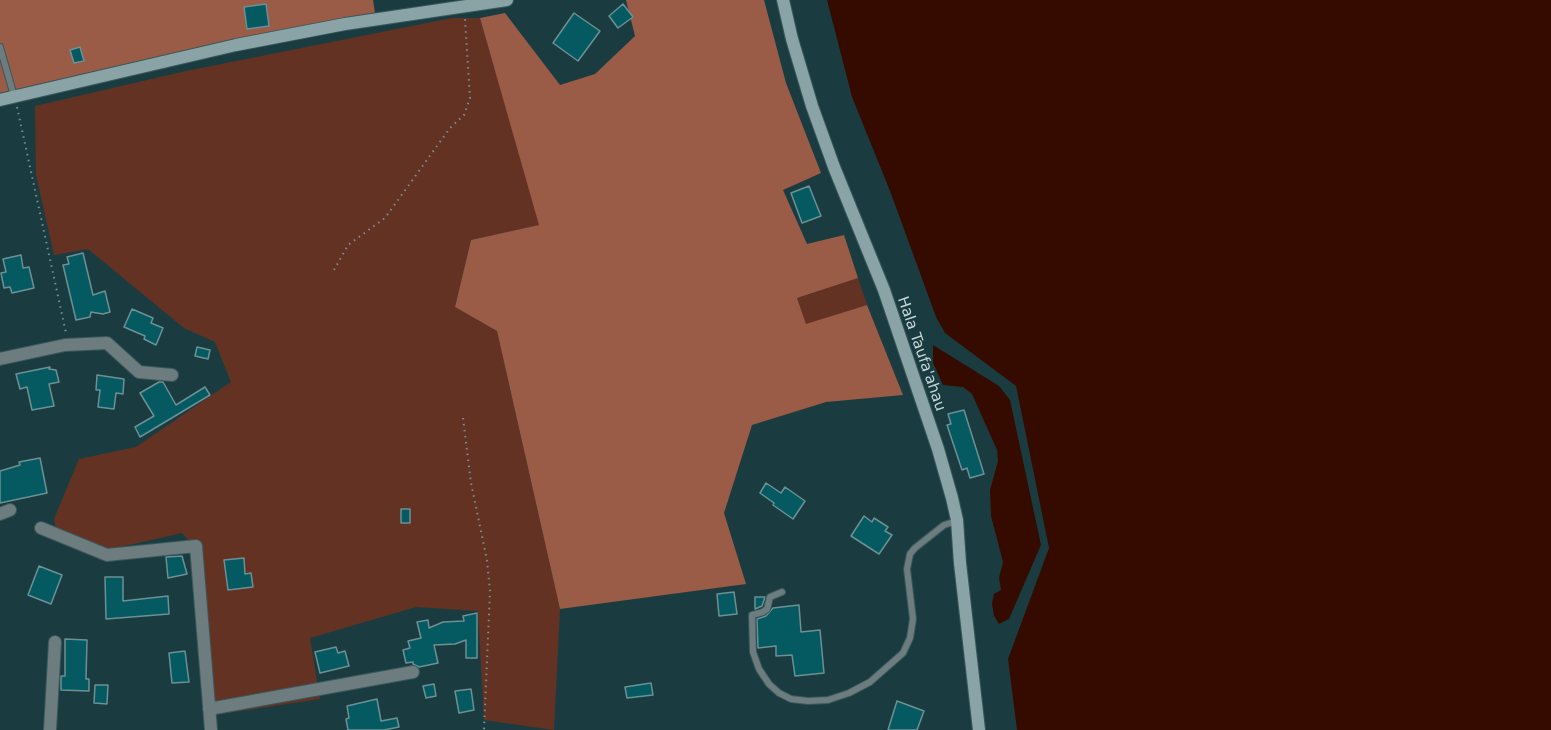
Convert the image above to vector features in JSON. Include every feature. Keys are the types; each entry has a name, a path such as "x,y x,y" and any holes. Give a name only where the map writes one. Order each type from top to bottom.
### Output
{"street":[{"path":"0,100 236,45 312,30 507,0"},
{"name":"Hala Taufa'ahau","path":"783,0 812,106 884,290 938,449 957,520 979,730"},
{"path":"0,359 65,345 107,342 139,372 172,375"},
{"path":"41,528 107,555 196,546 211,730"},
{"path":"50,730 55,642"},
{"path":"209,709 413,672"}],"lane":[{"path":"0,47 14,96"},
{"path":"782,592 770,597 767,609 752,615 753,652 759,669 779,693 791,699 828,700 849,693 870,682 903,653 910,638 913,619 907,569 910,554 944,525 957,520"}],"path":[{"path":"334,270 348,245 365,230 385,218 450,128 464,115 470,98 464,7"},
{"path":"14,96 67,335 65,345"},
{"path":"463,418 471,483 487,560 490,591 484,730"}],"shaded area":[{"path":"0,0 373,0 375,13 236,39 0,93"},
{"path":"626,0 764,0 786,83 821,173 783,190 807,244 844,235 858,278 797,298 806,324 867,305 903,395 826,402 752,425 724,513 746,584 560,609 497,331 455,307 471,240 539,225 480,18 505,13 560,85 595,74 635,36"},
{"path":"827,0 1551,0 1551,730 1017,730 1008,659 1049,548 1016,386 945,333 936,317 890,191 852,97"},
{"path":"452,18 480,18 540,225 471,240 455,307 497,331 560,609 554,730 484,720 478,611 416,607 310,638 320,699 215,715 200,553 182,533 107,550 56,529 54,519 79,459 136,447 231,382 215,342 184,328 88,249 54,255 36,175 35,106 186,71"},
{"path":"858,278 867,305 806,325 797,298"},
{"path":"933,345 999,386 1010,400 1041,545 1009,619 999,624 994,616 992,604 994,594 1001,590 999,578 1003,562 991,516 990,490 998,461 997,450 972,394 963,387 943,385 933,363"}],"building":[{"path":"266,4 269,26 247,29 244,7"},
{"path":"623,4 633,17 618,28 609,16"},
{"path":"574,13 600,31 578,61 553,43"},
{"path":"80,47 84,61 74,63 70,50"},
{"path":"809,186 821,216 802,223 791,193"},
{"path":"83,253 93,295 105,291 110,312 103,314 91,312 90,317 76,320 63,265 69,264 67,257"},
{"path":"21,255 23,268 29,267 34,288 12,293 10,287 4,288 1,273 6,272 3,259"},
{"path":"132,309 153,318 151,323 163,328 156,345 144,339 145,336 124,327"},
{"path":"197,347 210,350 208,359 195,356"},
{"path":"50,367 49,369 56,370 59,382 49,384 54,406 32,410 27,387 20,389 16,374"},
{"path":"97,375 124,379 123,394 116,393 114,409 98,407 100,390 96,390"},
{"path":"163,382 176,405 205,387 210,395 140,437 135,427 154,416 140,393"},
{"path":"964,410 984,474 970,478 967,468 962,470 947,425 951,424 948,414"},
{"path":"40,458 47,493 0,503 0,471 20,465 19,462"},
{"path":"766,483 781,493 785,487 805,501 793,519 760,493"},
{"path":"401,509 410,509 410,523 401,523"},
{"path":"864,516 872,522 874,518 888,527 885,531 892,535 879,554 851,536"},
{"path":"182,556 187,574 168,578 166,557"},
{"path":"244,558 245,574 251,573 253,587 228,590 224,560"},
{"path":"39,566 62,575 51,604 28,595"},
{"path":"105,577 123,577 123,601 168,596 169,614 106,619"},
{"path":"734,592 737,614 719,616 717,594"},
{"path":"755,597 765,597 762,606 755,609"},
{"path":"799,605 801,632 820,630 824,673 795,676 792,655 776,656 776,646 758,648 757,619 766,616 773,608"},
{"path":"477,613 477,658 466,658 466,640 455,644 434,645 438,663 419,667 413,662 406,663 403,650 410,648 408,641 421,638 417,622 428,620 429,628 443,622 464,621 463,616"},
{"path":"65,639 87,640 86,679 89,679 89,691 61,690 61,676 65,676"},
{"path":"336,647 338,653 345,651 349,666 320,673 315,652"},
{"path":"185,651 189,682 172,683 169,653"},
{"path":"651,683 653,695 627,698 625,687"},
{"path":"434,684 436,696 426,698 423,686"},
{"path":"95,685 108,685 107,704 94,703"},
{"path":"471,689 474,710 459,713 455,691"},
{"path":"377,699 381,721 397,718 399,727 384,730 348,730 347,706"},
{"path":"897,701 924,711 917,730 888,730"}]}
